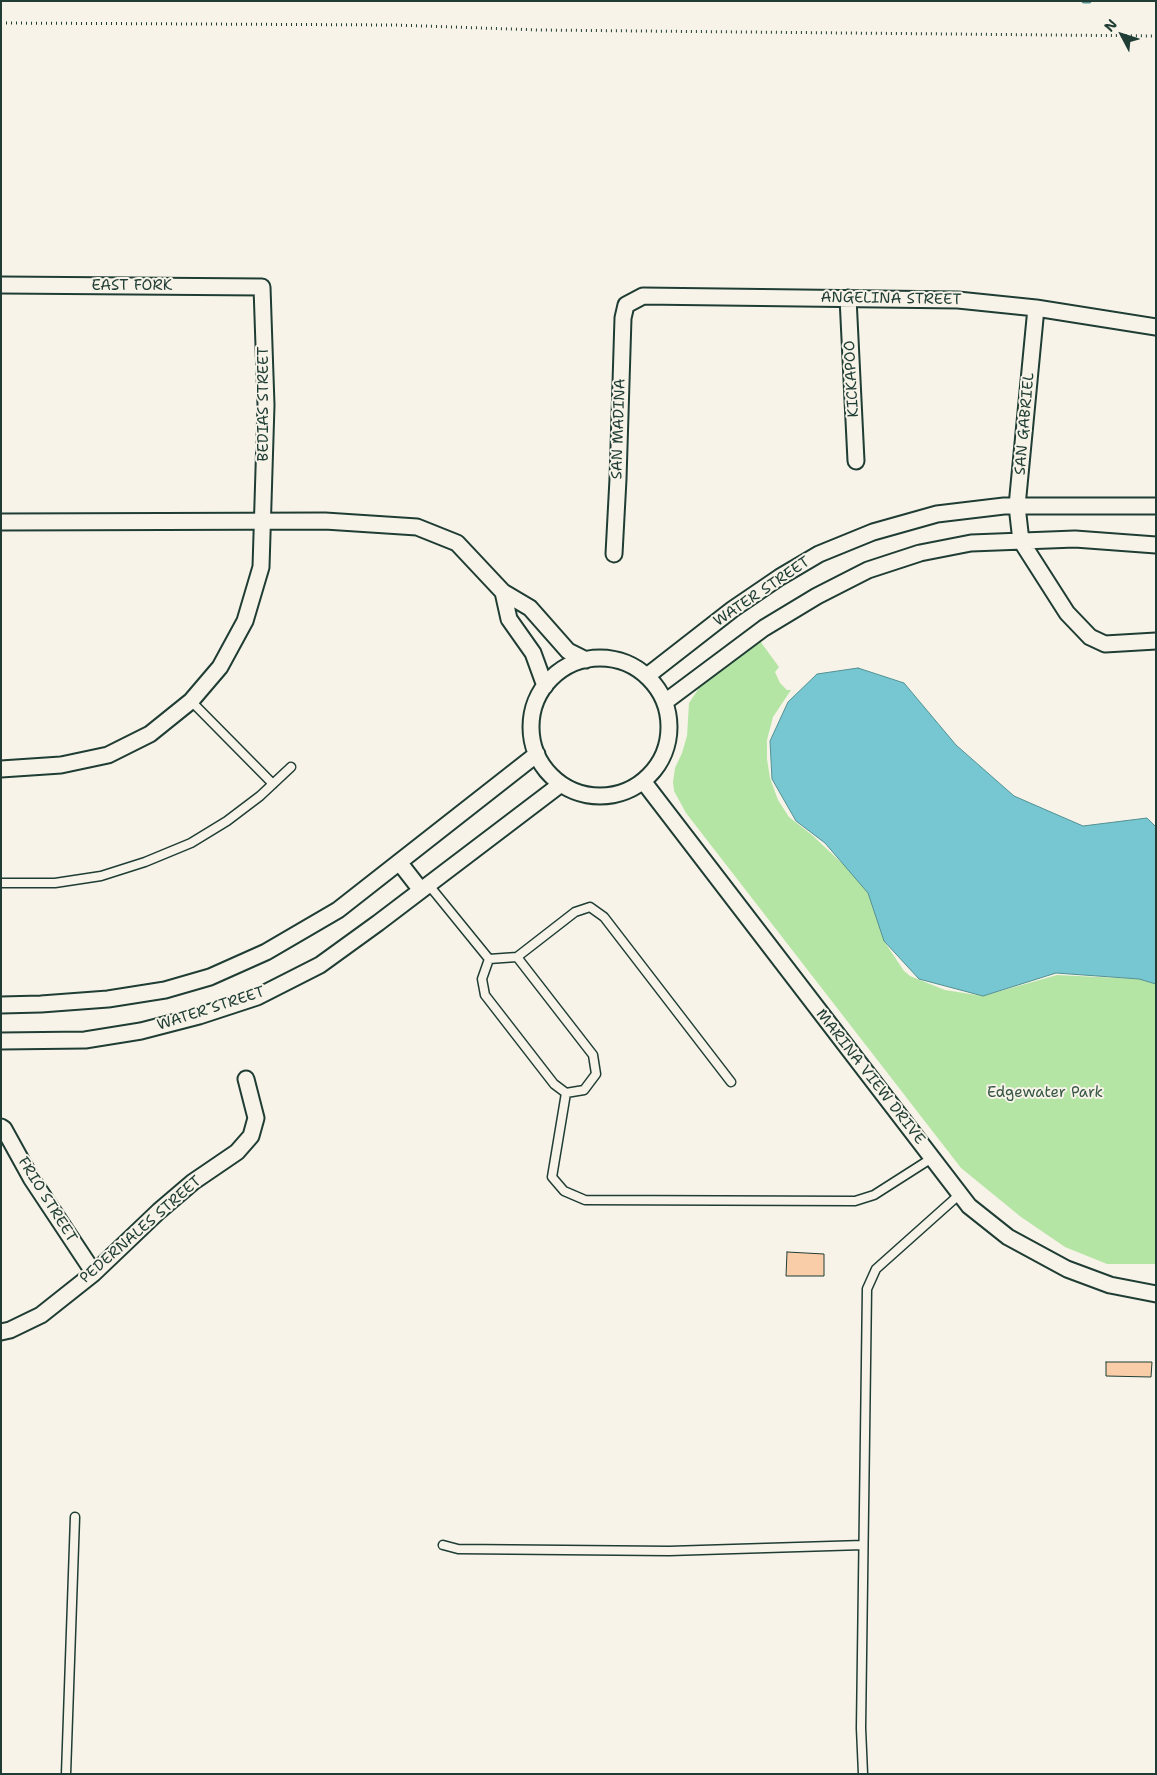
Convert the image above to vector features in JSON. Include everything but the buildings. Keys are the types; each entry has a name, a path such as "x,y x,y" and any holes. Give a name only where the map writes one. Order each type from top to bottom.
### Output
{"street":[{"name":"EAST FORK","path":"1,285 262,287"},
{"name":"BEDIAS STREET","path":"1,769 61,765 108,755 150,734 191,702 220,667 245,621 261,567 266,405 262,287"},
{"name":"ANGELINA STREET","path":"626,305 643,296 958,300 1036,308 1156,327"},
{"name":"KICKAPOO","path":"848,298 856,461"},
{"name":"SAN MADINA","path":"614,554 623,318 626,305"},
{"name":"SAN GABRIEL","path":"1021,541 1017,506 1036,308"},
{"name":"WATER STREET","path":"647,676 733,609 780,577 819,554 873,532 937,514 1004,506 1156,506"},
{"path":"1,522 325,521 417,527 457,543 503,592 530,608 568,652 586,660"},
{"name":"WATER STREET","path":"665,702 764,628 817,596 868,570 920,553 971,543 1075,539 1156,545"},
{"path":"1021,541 1067,613 1090,637 1105,644 1156,641"},
{"path":"503,592 509,619 533,653 546,686"},
{"path":"608,658 629,664 647,676 658,688 665,702 669,724 667,745 658,765 643,781 628,790 611,795 593,796 576,792 560,784 547,771 537,754 532,737 532,719 537,702 546,686 564,669 586,660 608,658"},
{"name":"WATER STREET","path":"1,1005 108,999 165,990 210,977 266,952 338,910 537,754"},
{"name":"MARINA VIEW DRIVE","path":"643,781 969,1206 1008,1238 1034,1252 1094,1280 1126,1289 1156,1294"},
{"name":"WATER STREET","path":"1,1041 85,1040 141,1031 199,1016 257,997 320,965 560,784"},
{"path":"399,862 424,886"},
{"name":"PEDERNALES STREET","path":"1,1332 10,1330 41,1315 94,1273 159,1211 194,1182 237,1152 251,1136 256,1118 246,1079"},
{"name":"FRIO STREET","path":"1,1127 4,1129 31,1178 94,1273"}],"lane":[{"path":"191,702 273,784"},
{"path":"1,883 55,883 101,876 145,862 191,842 227,821 260,796 291,767"},
{"path":"424,886 489,959"},
{"path":"489,959 517,957 575,912 590,907 604,917 731,1082"},
{"path":"489,959 482,979 485,995 554,1084 566,1093 584,1090 596,1074 592,1055 517,957"},
{"path":"566,1093 552,1177 564,1191 586,1200 855,1201 874,1195 932,1158"},
{"path":"863,1774 861,1728 867,1289 876,1269 960,1194"},
{"path":"66,1774 75,1516"},
{"path":"443,1545 458,1549 669,1552 863,1545"}],"path":[{"path":"1,23 395,25 539,30 1156,36"}],"green space":[{"name":"Edgewater Park","path":"760,641 779,667 775,672 780,683 787,690 791,690 773,717 767,740 770,778 778,800 789,817 812,835 846,867 868,893 884,941 904,971 910,976 945,990 983,996 1057,975 1139,979 1156,984 1156,1264 1107,1264 1065,1247 1021,1217 961,1168 686,813 674,791 673,782 675,768 687,736 689,703 699,688"}],"water":[{"path":"858,668 904,683 956,745 1014,796 1083,826 1147,818 1156,827 1156,984 1139,979 1056,973 983,996 919,979 884,941 868,893 825,843 796,821 772,779 770,741 788,702 817,674"}],"waterway":[{"path":"1084,1 1089,1"}]}
